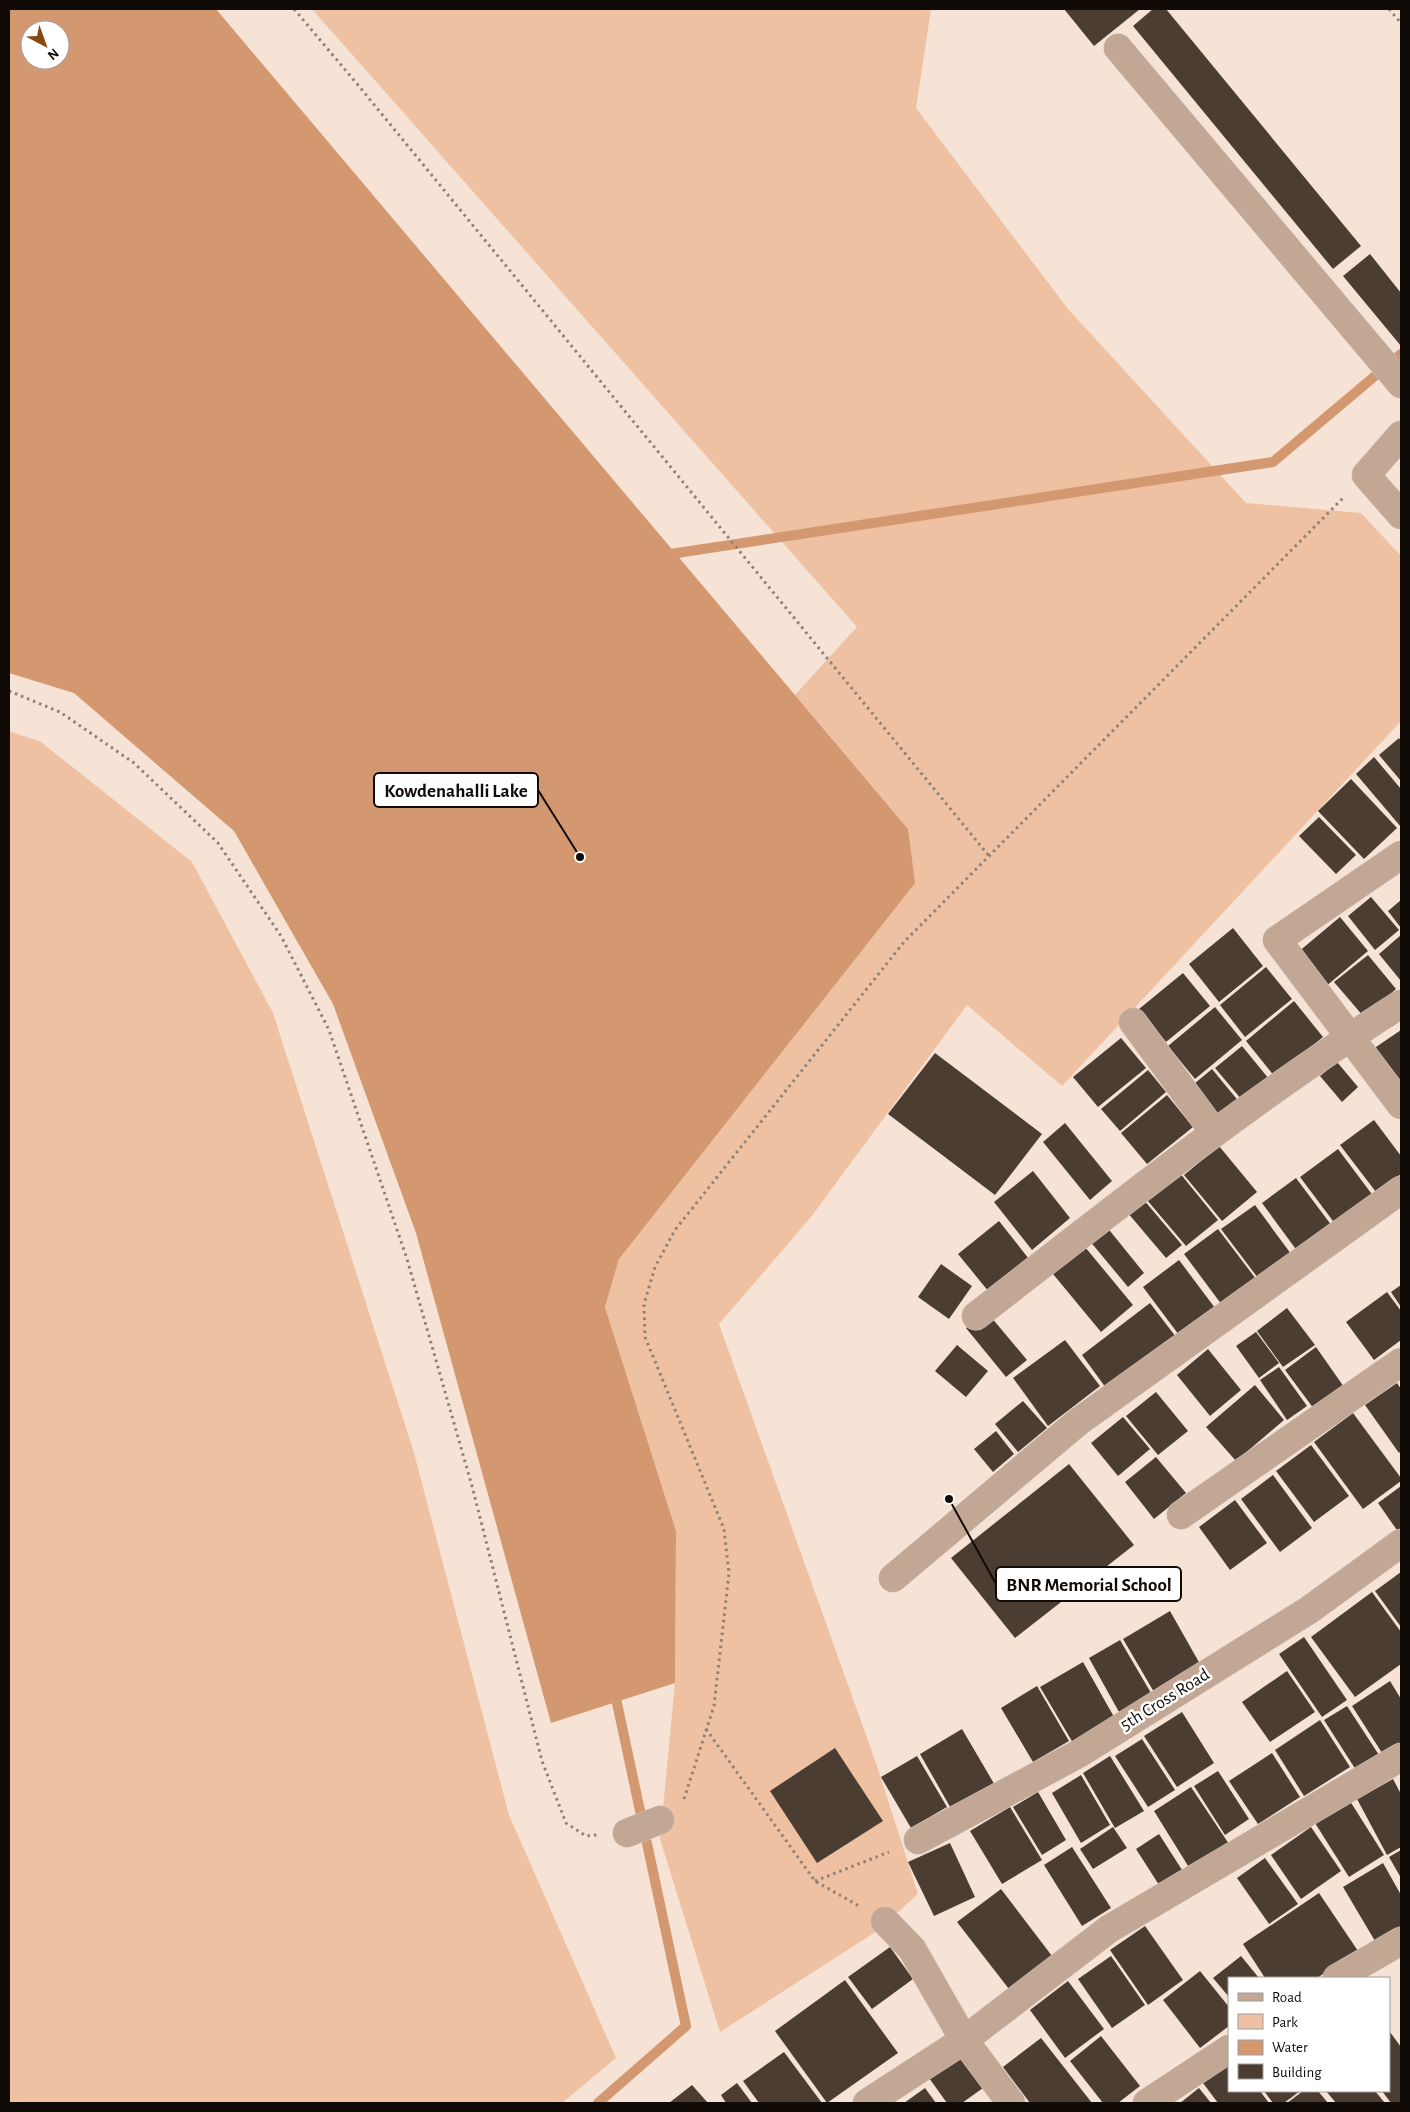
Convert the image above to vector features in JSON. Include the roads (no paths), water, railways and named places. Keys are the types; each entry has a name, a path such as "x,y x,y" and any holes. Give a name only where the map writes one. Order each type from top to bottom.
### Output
{"street":[{"path":"1118,48 1401,384"},
{"path":"1401,435 1366,475 1401,515"},
{"path":"1401,855 1277,940 1401,1105"},
{"path":"976,1316 1214,1132 1350,1036 1401,1004"},
{"path":"1133,1022 1214,1132"},
{"path":"893,1578 1078,1422 1401,1190"},
{"path":"1181,1515 1401,1362"},
{"name":"5th Cross Road","path":"918,1840 1080,1753 1310,1610 1401,1543"},
{"path":"868,2103 964,2040 1109,1928 1401,1757"},
{"path":"627,1833 660,1820"},
{"path":"886,1921 912,1949 964,2040 1012,2103"},
{"path":"1339,1977 1401,1941"},
{"path":"1147,2103 1228,2050"}],"water":[{"path":"9,9 216,9 908,829 915,883 619,1259 605,1307 676,1531 675,1683 551,1723 416,1233 333,1004 234,831 74,693 9,673"}],"waterway":[{"path":"664,555 1273,462 1401,354"},
{"path":"598,2103 686,2026 614,1689"}],"place":[{"name":"Kowdenahalli Lake","path":"580,857"},
{"name":"BNR Memorial School","path":"949,1499"}]}
